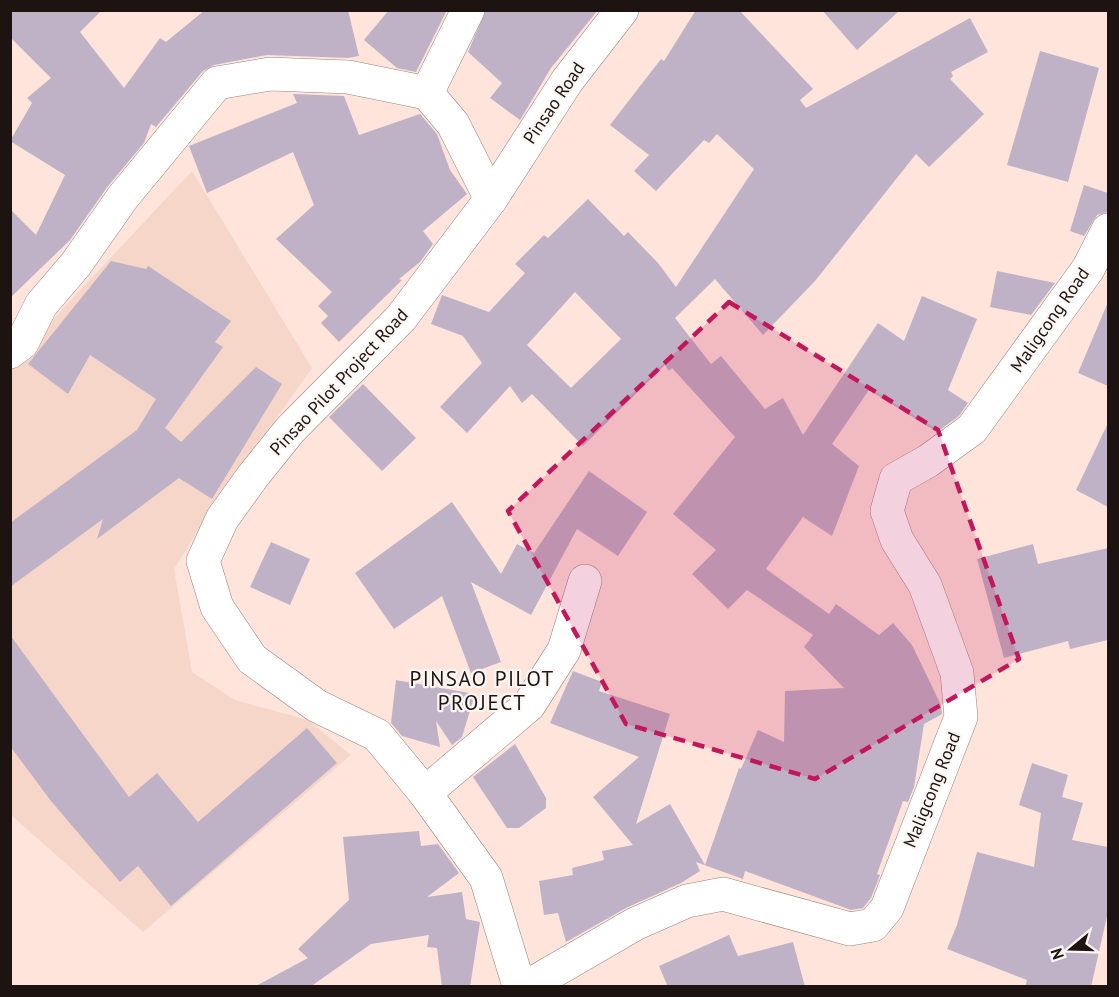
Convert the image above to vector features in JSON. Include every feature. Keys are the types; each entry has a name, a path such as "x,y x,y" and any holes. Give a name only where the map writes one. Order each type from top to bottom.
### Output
{"street":[{"path":"428,93 468,10"},
{"name":"Pinsao Road","path":"491,199 567,81 622,10"},
{"path":"10,352 22,343 41,305 76,264 136,180 217,83 270,74 348,77 428,93 453,124 491,199"},
{"name":"Pinsao Pilot Project Road","path":"491,199 401,318 290,430 222,519 203,561 217,607 252,659 317,706 377,735 425,793 486,878 519,987"},
{"name":"Maligcong Road","path":"528,987 635,924 687,901 723,894 850,929 873,925 888,908 961,717 957,674 925,585 897,540 887,511 896,480 972,429 1088,269 1108,230"},
{"path":"425,793 530,705 564,650 585,581"}],"highlighted area":[{"path":"729,302 938,430 1019,659 815,779 626,724 508,511"}],"shaded area":[{"path":"192,171 312,368 209,513 174,569 192,672 235,700 308,720 351,755 143,932 11,815 10,365"}],"building":[{"path":"10,10 102,10 80,32 124,88 160,38 166,42 205,10 348,10 359,56 348,58 267,55 214,65 203,71 156,127 151,124 144,143 108,186 70,240 10,298 10,209 36,235 65,175 10,141 32,103 27,98 51,78 10,37"},
{"path":"389,10 447,10 416,72 397,68 364,40"},
{"path":"486,10 598,10 551,68 520,120 490,98 502,83 468,52"},
{"path":"696,10 739,10 813,89 800,100 806,108 970,18 988,52 951,72 953,76 950,79 984,114 929,167 916,154 815,281 763,335 715,279 675,318 711,364 721,356 765,409 783,398 803,435 878,323 904,341 922,296 977,319 948,390 968,403 959,416 937,432 869,390 832,444 859,466 832,536 803,517 766,569 829,614 836,604 879,635 893,623 912,645 941,705 942,714 924,724 914,787 908,802 903,801 877,874 880,875 871,898 863,908 851,910 745,871 743,879 696,862 700,871 681,883 626,908 566,942 558,913 544,915 539,881 573,875 572,868 604,860 602,851 633,845 593,797 639,757 550,723 573,671 602,682 599,691 670,714 636,824 670,804 705,865 739,768 741,769 758,730 784,742 785,691 844,688 804,647 813,635 747,590 728,609 692,574 716,550 673,514 735,437 672,368 669,371 665,365 583,446 532,394 522,403 510,386 467,433 440,407 482,363 463,336 431,324 442,295 489,312 525,273 515,264 544,235 548,238 588,199 624,236 628,232 658,263 676,287 754,169 717,134 709,143 704,140 656,191 634,171 649,155 610,125 661,59 664,61","holes":["575,292 621,339 571,388 527,345"]},
{"path":"822,10 900,10 857,50"},
{"path":"1040,51 1099,68 1068,182 1007,165"},
{"path":"293,94 344,96 359,135 420,114 437,134 450,170 467,194 423,231 433,244 420,262 399,279 402,280 339,342 321,323 328,316 318,306 332,292 276,239 314,205 293,152 207,193 189,146 297,103"},
{"path":"1084,185 1108,193 1108,212 1097,215 1084,236 1070,231"},
{"path":"111,261 146,269 148,266 231,321 215,342 223,347 165,428 181,442 256,367 282,384 212,499 179,478 97,539 103,519 10,587 10,523 137,430 156,399 90,355 68,394 28,364"},
{"path":"997,271 1055,283 1031,315 990,307"},
{"path":"1108,302 1108,386 1078,373"},
{"path":"363,384 416,438 382,471 329,417"},
{"path":"1108,423 1108,507 1076,490"},
{"path":"589,471 647,512 618,556 577,529 531,615 471,582 501,662 471,673 442,596 394,629 355,573 452,502 501,574 517,544 534,553"},
{"path":"271,542 310,559 290,605 250,587"},
{"path":"1033,544 1038,564 1108,548 1108,640 1070,649 1068,641 1004,658 977,559"},
{"path":"10,635 129,797 157,773 198,822 307,728 337,763 171,906 138,866 120,882 51,801 10,746"},
{"path":"396,680 475,694 462,737 452,745 436,721 440,747 402,736 391,723"},
{"path":"515,744 546,798 546,808 519,828 507,828 473,777"},
{"path":"1032,763 1068,775 1062,797 1083,803 1072,840 1108,847 1108,912 1091,987 1025,987 1027,980 947,949 957,925 977,852 1034,867 1041,813 1019,805"},
{"path":"419,831 421,846 438,844 459,873 427,897 462,892 466,919 480,922 470,987 442,987 437,948 427,947 429,935 371,944 310,987 254,987 308,958 298,949 349,900 343,837"},
{"path":"729,935 738,956 793,942 805,987 668,987 659,966"}],"district":[{"name":"PINSAO PILOT PROJECT","path":"482,691"}]}
